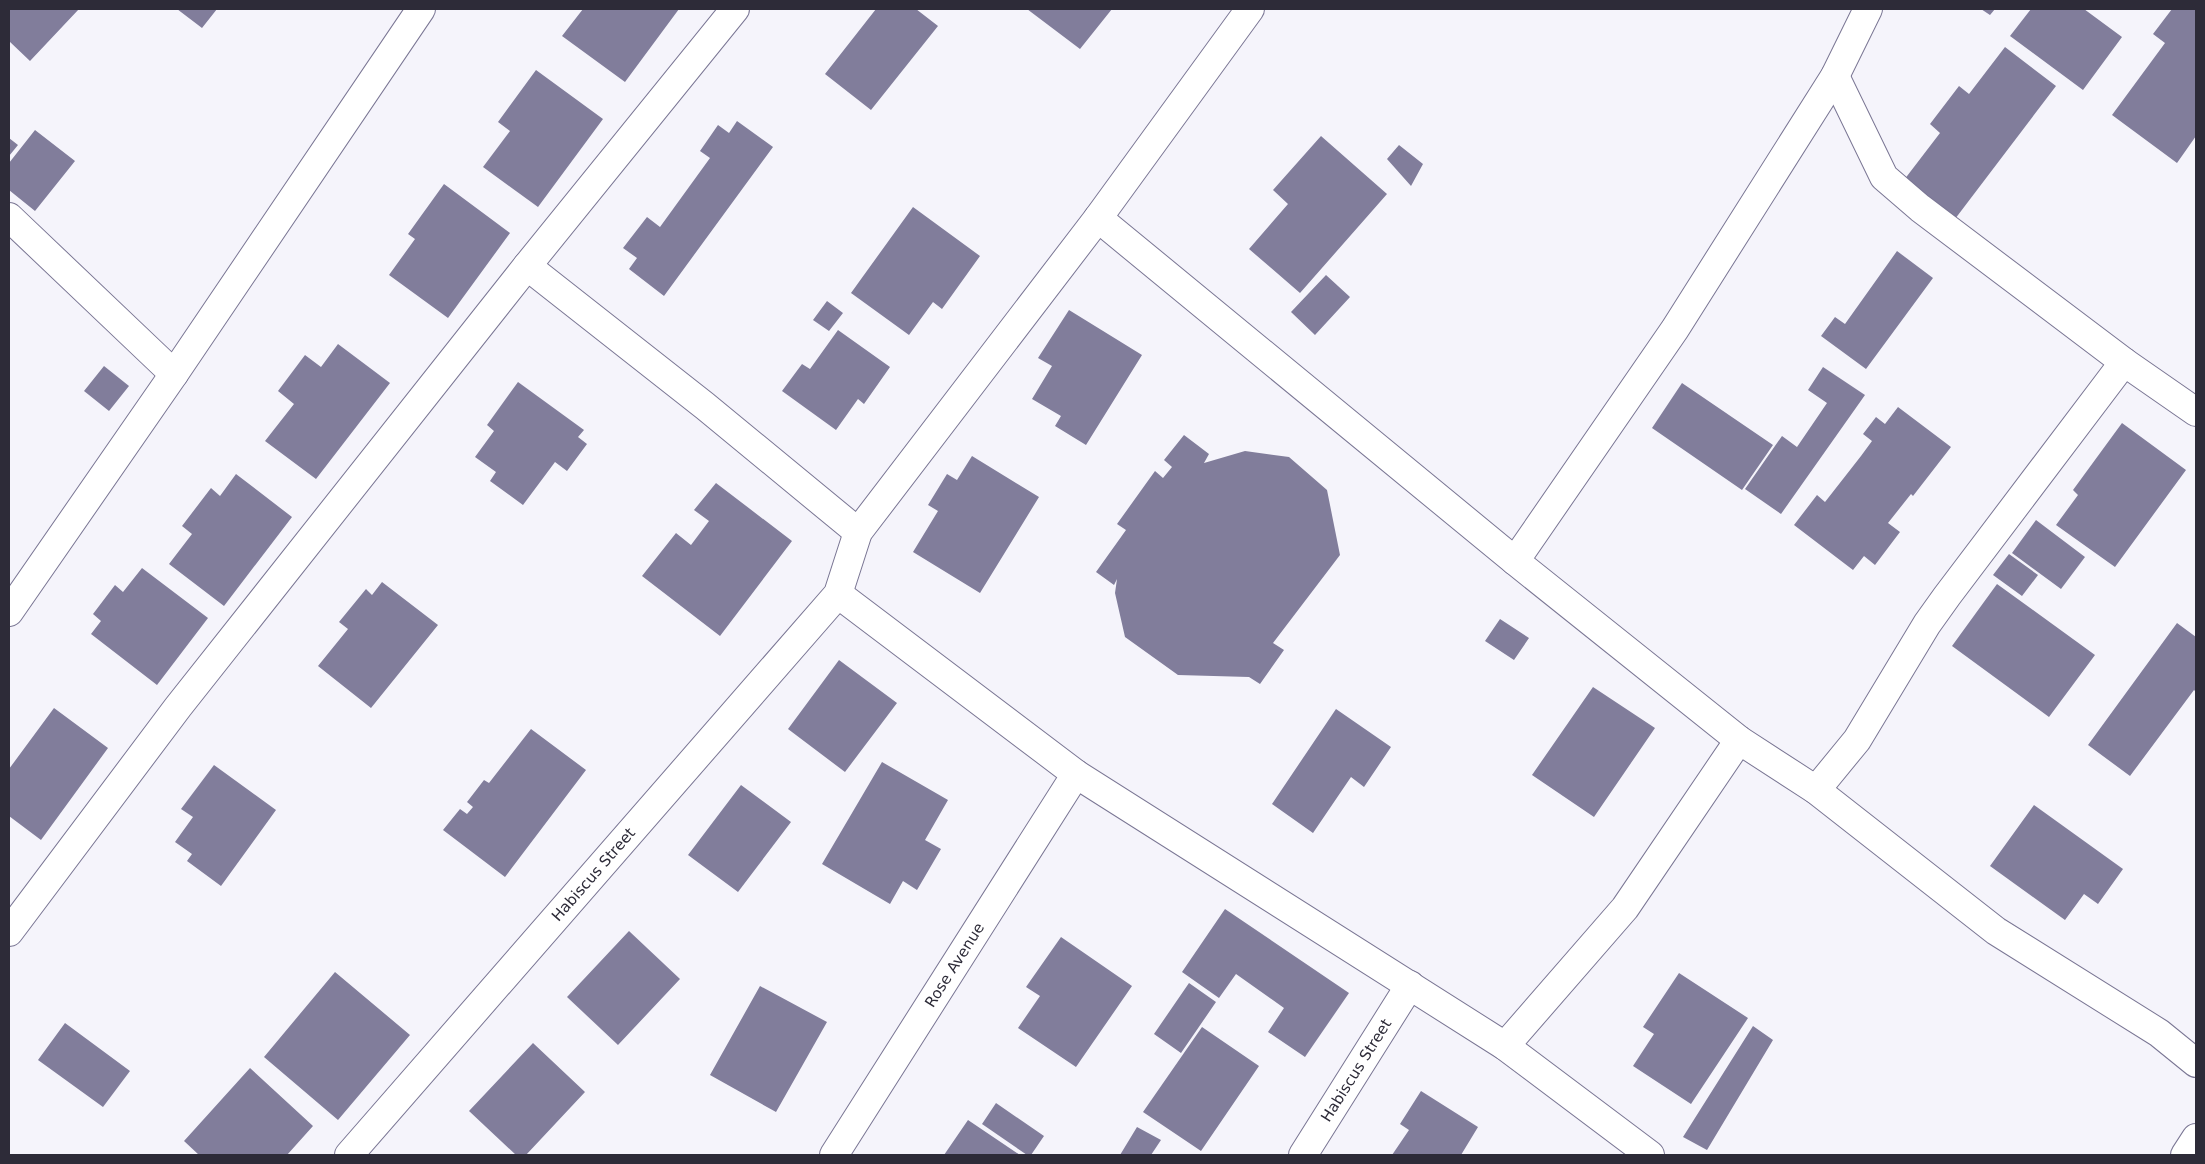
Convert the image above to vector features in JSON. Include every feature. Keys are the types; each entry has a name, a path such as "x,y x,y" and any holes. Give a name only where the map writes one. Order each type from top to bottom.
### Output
{"street":[{"path":"9,612 174,374 421,9"},
{"path":"9,932 178,707 527,266 735,9"},
{"path":"1250,9 1098,218 858,532 838,594 1076,774 1506,1046 1650,1155"},
{"path":"1515,561 1675,329 1835,76 1868,9"},
{"path":"1835,76 1884,177 1920,208 2124,362 2196,412"},
{"path":"9,217 174,374"},
{"path":"1098,218 1515,561 1739,740 1816,790 1996,931 2159,1033 2196,1063"},
{"path":"527,266 705,406 858,532"},
{"path":"1816,790 1857,740 1927,624 1947,596 2124,362"},
{"name":"Habiscus Street","path":"349,1155 838,594"},
{"path":"1506,1046 1625,908 1739,740"},
{"name":"Rose Avenue","path":"834,1155 1076,774"},
{"name":"Habiscus Street","path":"1303,1155 1410,985"},
{"path":"2185,1155 2196,1138"}],"building":[{"path":"9,9 79,9 30,61 9,41"},
{"path":"177,9 217,9 202,28"},
{"path":"583,9 679,9 625,82 562,36"},
{"path":"876,9 916,9 938,26 871,110 825,74"},
{"path":"1027,9 1112,9 1080,49"},
{"path":"1981,9 1995,9 1990,15"},
{"path":"2031,9 2084,9 2122,37 2083,90 2010,36"},
{"path":"2172,9 2196,9 2196,136 2177,163 2112,115 2165,43 2153,34"},
{"path":"2005,47 2056,86 1955,219 1904,180 1940,133 1930,124 1959,86 1969,94"},
{"path":"536,70 603,119 538,207 483,167 510,131 498,122"},
{"path":"737,121 773,147 664,296 629,269 637,258 623,248 647,217 660,227 710,158 700,151 718,125 729,133"},
{"path":"35,130 75,161 35,211 9,190 9,163"},
{"path":"1321,136 1387,194 1300,293 1249,249 1288,204 1273,190"},
{"path":"9,138 18,145 9,156"},
{"path":"1399,145 1423,164 1411,186 1387,159"},
{"path":"444,184 510,233 448,318 389,275 415,239 408,234"},
{"path":"913,207 980,256 942,309 933,302 909,335 851,293"},
{"path":"1897,251 1933,278 1866,369 1821,336 1835,317 1845,324"},
{"path":"1326,275 1350,297 1315,335 1291,312"},
{"path":"827,301 843,313 829,331 813,320"},
{"path":"1069,310 1142,355 1086,445 1055,426 1061,416 1032,399 1052,366 1038,358"},
{"path":"838,330 890,367 864,404 858,399 836,430 782,391 802,364 810,369"},
{"path":"338,344 390,383 316,479 265,441 294,404 278,391 305,355 321,367"},
{"path":"104,366 129,386 109,411 84,391"},
{"path":"1823,367 1865,395 1781,514 1745,489 1782,436 1797,447 1827,403 1808,390"},
{"path":"518,382 584,430 578,437 587,444 567,471 555,462 523,505 490,481 496,472 475,457 494,431 487,425"},
{"path":"1682,383 1773,445 1742,490 1652,428"},
{"path":"1898,407 1951,447 1913,496 1911,494 1888,523 1900,532 1875,565 1864,556 1853,570 1794,525 1817,495 1825,502 1861,456 1872,441 1863,434 1876,417 1885,424"},
{"path":"2122,423 2186,470 2115,567 2056,525 2078,495 2073,490"},
{"path":"1184,435 1209,454 1204,463 1245,451 1289,457 1327,490 1340,555 1273,643 1284,650 1260,684 1249,677 1178,675 1125,637 1115,593 1117,579 1114,585 1096,572 1126,530 1117,524 1155,471 1163,478 1172,467 1164,460"},
{"path":"972,456 1039,497 980,593 913,552 938,511 928,505 947,474 957,480"},
{"path":"236,474 292,517 224,606 169,564 192,534 182,526 211,488 220,496"},
{"path":"716,483 792,541 720,636 642,576 676,533 691,545 709,521 694,510"},
{"path":"2036,520 2085,557 2061,589 2012,553"},
{"path":"2009,554 2038,575 2022,596 1993,575"},
{"path":"142,568 208,618 157,685 91,634 101,621 93,614 115,585 123,592"},
{"path":"382,582 438,625 371,708 318,666 348,629 339,622 366,589 372,595"},
{"path":"1997,584 2095,655 2049,717 1952,646"},
{"path":"1500,619 1529,638 1514,660 1485,641"},
{"path":"2177,623 2196,637 2196,692 2194,690 2130,776 2088,745"},
{"path":"839,660 897,703 845,772 788,729"},
{"path":"1593,687 1655,728 1594,817 1532,775"},
{"path":"54,708 108,748 41,840 9,816 9,769"},
{"path":"1336,709 1391,747 1364,787 1351,777 1313,833 1272,804"},
{"path":"531,729 586,770 505,877 443,830 460,809 467,814 473,807 467,802 484,780 489,783"},
{"path":"882,762 948,800 925,840 941,849 917,890 903,881 890,904 822,864"},
{"path":"214,765 276,810 221,886 187,861 192,854 175,842 193,817 181,809"},
{"path":"741,785 791,822 738,892 688,855"},
{"path":"2034,805 2123,869 2098,904 2084,894 2065,920 1990,866"},
{"path":"1225,909 1349,993 1305,1057 1268,1032 1284,1008 1236,974 1219,998 1182,972"},
{"path":"629,931 680,979 618,1045 567,997"},
{"path":"1061,937 1132,986 1076,1067 1018,1028 1040,996 1026,987"},
{"path":"335,972 410,1035 338,1120 264,1057"},
{"path":"1679,973 1748,1018 1691,1104 1633,1066 1654,1034 1643,1027"},
{"path":"1189,983 1216,1002 1181,1053 1154,1034"},
{"path":"760,986 827,1022 776,1112 710,1075"},
{"path":"65,1023 130,1071 103,1107 38,1060"},
{"path":"1753,1026 1773,1040 1707,1150 1683,1137"},
{"path":"1202,1027 1259,1066 1201,1151 1143,1112"},
{"path":"533,1043 585,1092 526,1155 516,1155 469,1111"},
{"path":"250,1068 313,1126 287,1155 199,1155 184,1141"},
{"path":"1421,1091 1478,1127 1461,1155 1392,1155 1409,1130 1400,1124"},
{"path":"996,1103 1044,1136 1031,1155 1027,1155 982,1124"},
{"path":"968,1120 1020,1155 944,1155"},
{"path":"1137,1127 1161,1140 1151,1155 1120,1155"}]}
